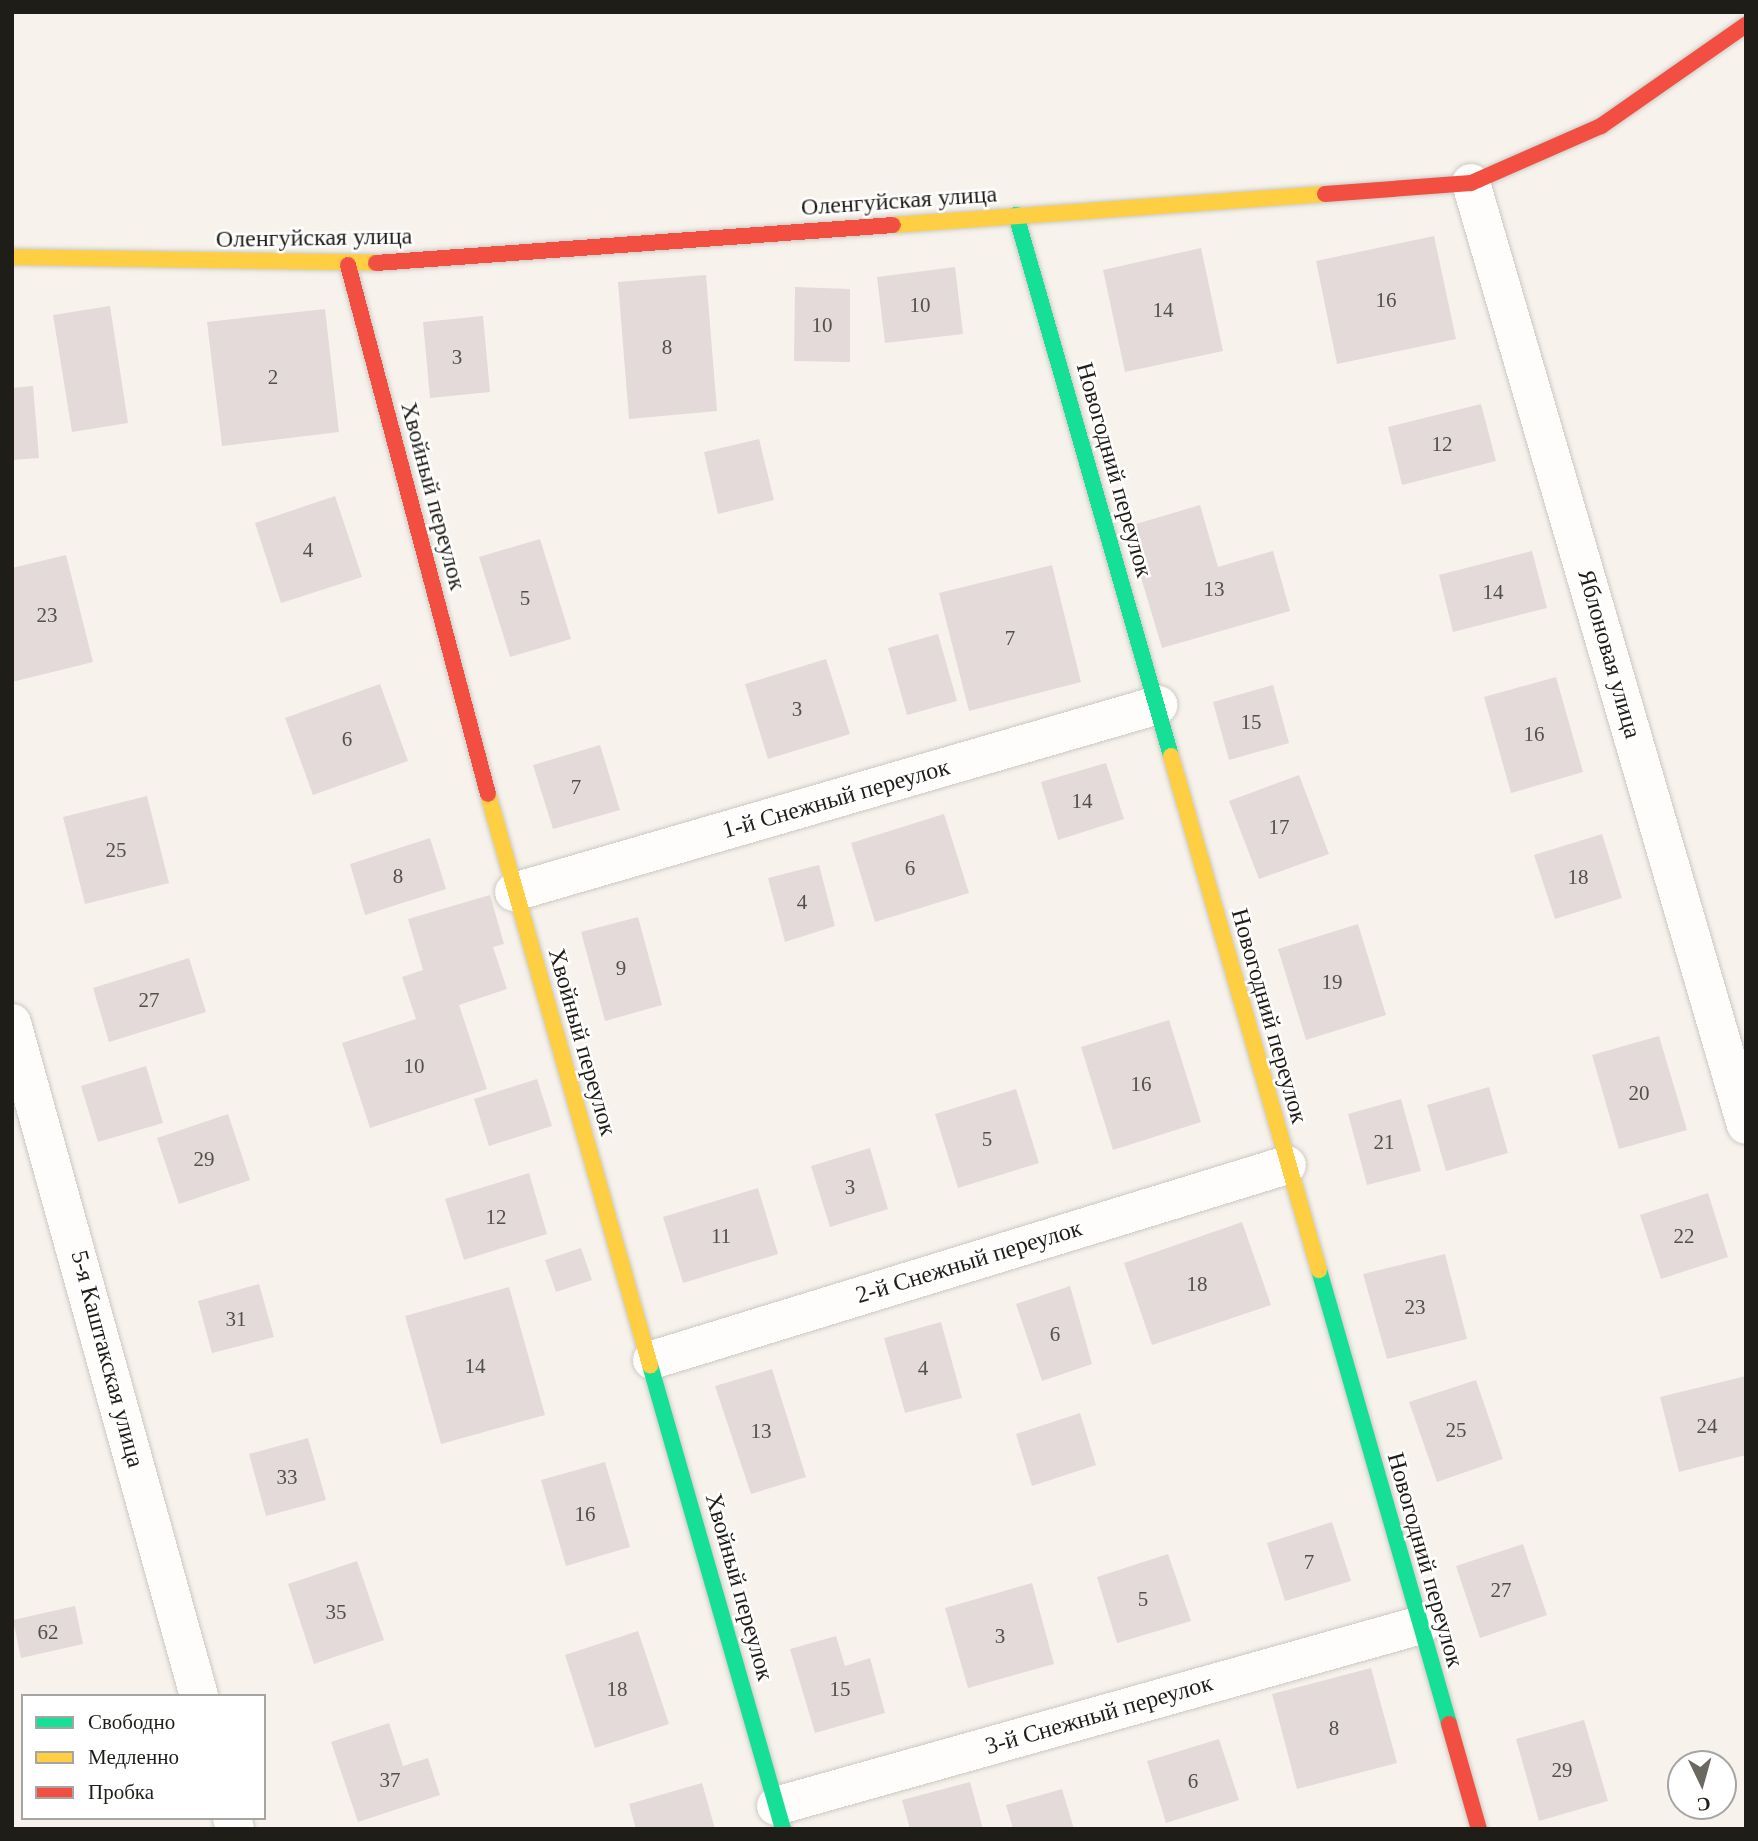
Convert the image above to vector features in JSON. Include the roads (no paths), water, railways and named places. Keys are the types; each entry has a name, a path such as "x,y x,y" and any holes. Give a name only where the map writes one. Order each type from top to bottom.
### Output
{"street":[{"name":"Оленгуйская улица","path":"12,257 348,265 1471,183 1601,126 1746,25"},
{"name":"Яблоновая улица","path":"1471,183 1746,1125"},
{"name":"Новогодний переулок","path":"1016,215 1479,1829"},
{"name":"Хвойный переулок","path":"348,265 514,892 652,1360 780,1817"},
{"name":"1-й Снежный переулок","path":"514,892 1158,705"},
{"name":"5-я Каштакская улица","path":"12,1023 198,1694"},
{"name":"2-й Снежный переулок","path":"652,1360 1287,1165"},
{"name":"3-й Снежный переулок","path":"780,1817 1421,1625"}]}
